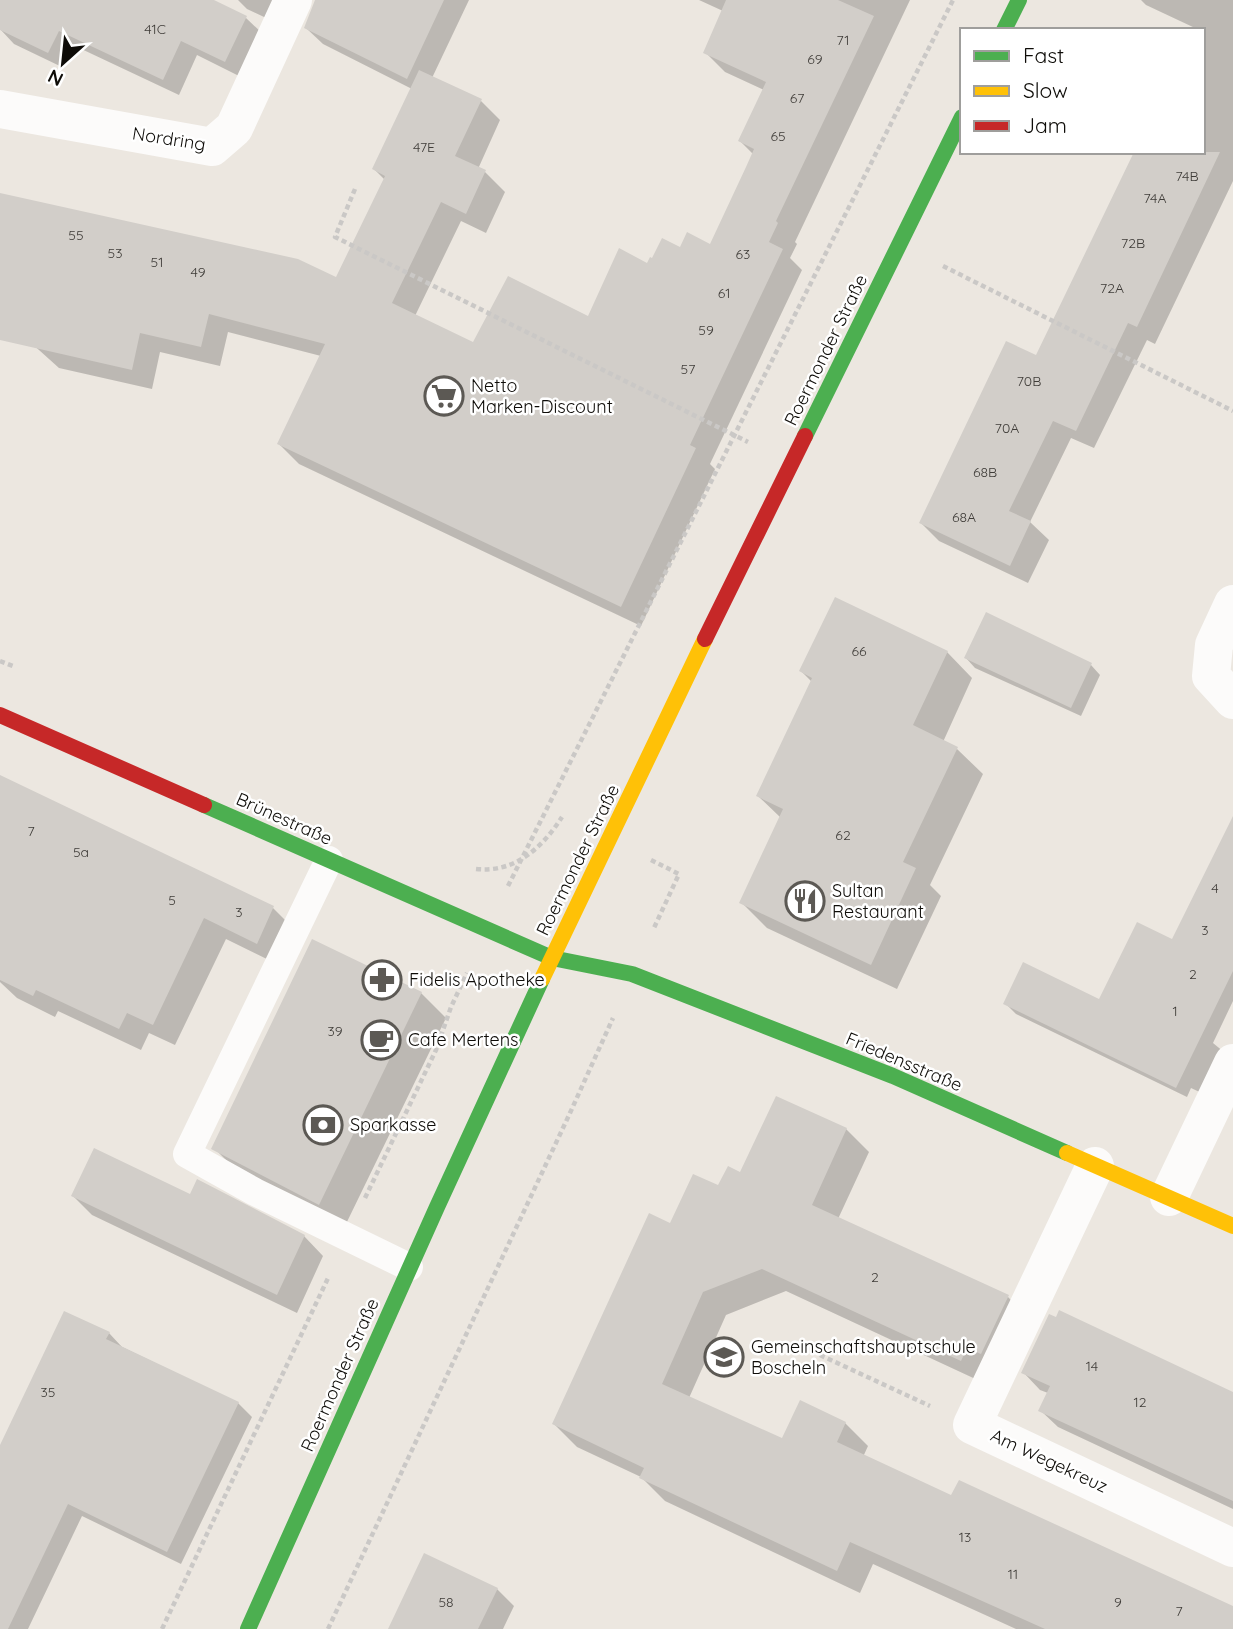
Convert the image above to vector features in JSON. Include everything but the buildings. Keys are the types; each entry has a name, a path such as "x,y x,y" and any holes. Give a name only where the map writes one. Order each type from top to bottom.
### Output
{"main road":[{"path":"1005,28 1019,0"},
{"name":"Roermonder Straße","path":"248,1629 409,1267 552,958 960,121"},
{"name":"Brünestraße","path":"0,715 552,958"},
{"name":"Friedensstraße","path":"552,958 632,974 893,1076 1233,1226"}],"street":[{"name":"Nordring","path":"0,109 212,147 234,128 293,0"},
{"path":"1233,604 1214,645 1211,676 1233,700"},
{"path":"1168,1197 1233,1063"},
{"name":"Am Wegekreuz","path":"1095,1166 972,1425 1233,1548"}],"lane":[{"path":"329,860 187,1154 255,1192 409,1267"}],"path":[{"path":"562,817 550,835 519,863 953,0"},
{"path":"355,189 335,237 792,463"},
{"path":"900,244 1233,411"},
{"path":"328,1629 570,1113 632,974"},
{"path":"820,1354 972,1425"}],"traffic: fast":[{"path":"1005,28 1019,0"},
{"path":"805,436 960,121"},
{"path":"204,805 552,958 632,974 893,1076 1067,1153"},
{"path":"248,1629 542,979"}],"traffic: slow":[{"path":"542,979 705,639"},
{"path":"1067,1153 1233,1226"}],"traffic: jam":[{"path":"705,639 805,436"},
{"path":"0,715 204,805"}],"place":[{"name":"Netto Marken-Discount","path":"444,396"},
{"name":"Sultan Restaurant","path":"805,901"},
{"name":"Fidelis Apotheke","path":"382,980"},
{"name":"Cafe Mertens","path":"381,1040"},
{"name":"Sparkasse","path":"323,1125"},
{"name":"Gemeinschaftshauptschule Boscheln","path":"724,1357"}]}
